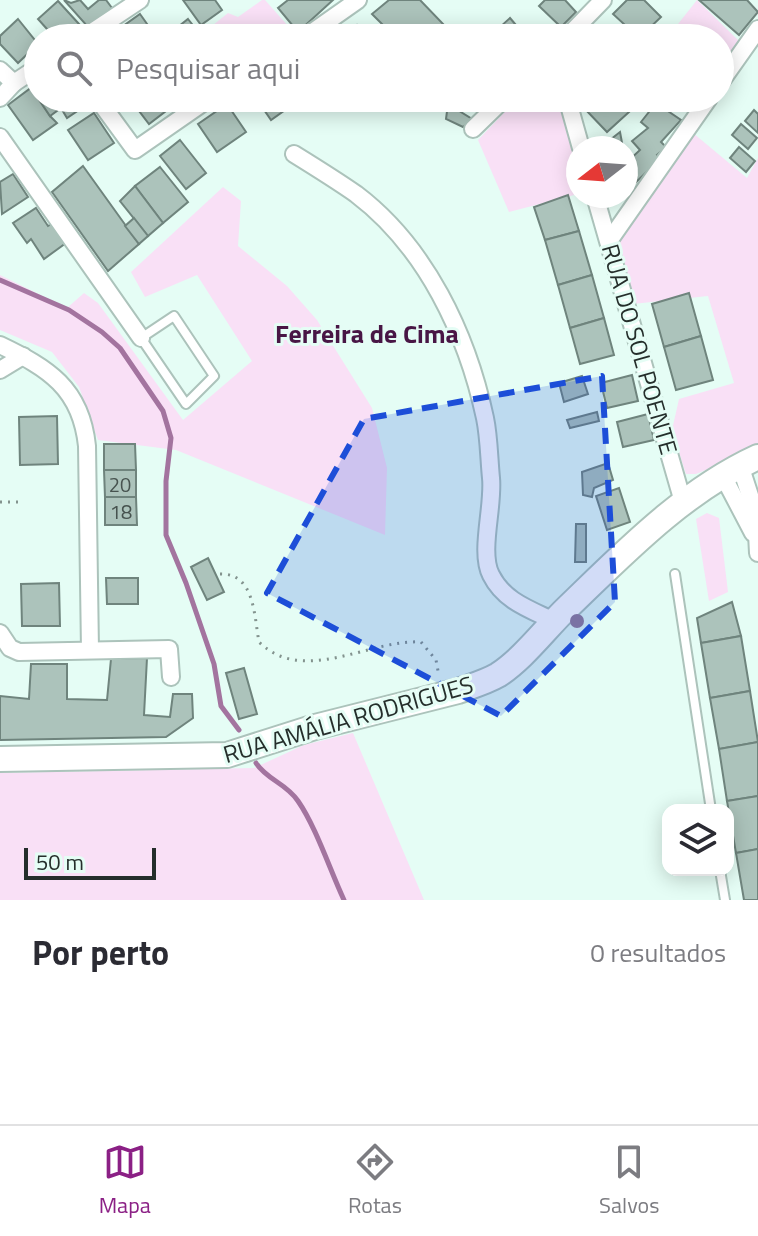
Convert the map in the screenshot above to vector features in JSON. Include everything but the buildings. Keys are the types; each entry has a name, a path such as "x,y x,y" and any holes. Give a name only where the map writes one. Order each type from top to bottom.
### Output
{"street":[{"path":"104,24 140,0"},
{"path":"324,24 358,0"},
{"path":"580,24 603,0"},
{"path":"734,63 758,29"},
{"path":"0,70 14,83"},
{"path":"0,98 24,76"},
{"path":"107,112 135,150 190,112"},
{"path":"473,129 491,112"},
{"path":"571,112 578,136"},
{"path":"609,241 699,112"},
{"path":"0,137 141,338"},
{"path":"294,154 357,195 379,215 418,260 449,310 471,365 485,420 493,495 487,544 490,573 507,598 554,621"},
{"name":"RUA DO SOL POENTE","path":"599,208 683,502"},
{"path":"0,345 50,373 69,392 82,416 86,430 90,650"},
{"path":"0,370 23,356"},
{"path":"740,465 757,543"},
{"name":"RUA AMÁLIA RODRIGUES","path":"0,759 227,755 329,723 440,696 495,676 683,502 740,465"},
{"path":"0,633 10,648 19,652 169,649 171,677"}],"lane":[{"path":"174,316 214,376 186,404 141,338 174,316"},
{"path":"675,574 710,804"},
{"path":"721,876 725,900"}],"path":[{"path":"0,502 20,502"},
{"path":"220,574 232,574 243,582 250,597 259,642 277,656 306,660 342,658 406,641 421,642 436,660 440,696"}],"highlighted area":[{"path":"602,376 615,602 501,716 267,593 364,419"}],"shaded area":[{"path":"265,0 286,24 214,24 228,13 238,17"},
{"path":"697,0 722,24 678,24"},
{"path":"505,112 563,112 569,136 566,136 566,197 509,212 478,140"},
{"path":"693,133 747,178 758,158 758,448 696,474 686,474 672,430 679,399 734,383 708,296 633,304 615,242"},
{"path":"223,187 241,201 238,246 287,286 317,320 372,408 387,468 385,535 176,450 98,440 79,387 52,352 0,330 0,275 67,308 84,293 98,303 183,420 252,361 197,275 145,297 131,272"},
{"path":"707,513 719,518 728,592 709,601 696,519"},
{"path":"353,733 424,900 0,900 0,773 254,768 304,745"}],"waterway":[{"path":"0,280 69,310 102,332 120,348 163,411 171,438 166,481 166,535 214,664 221,706 239,730"},
{"path":"256,763 288,790 305,811 344,900"}],"district":[{"name":"Ferreira de Cima","path":"367,333"}]}
